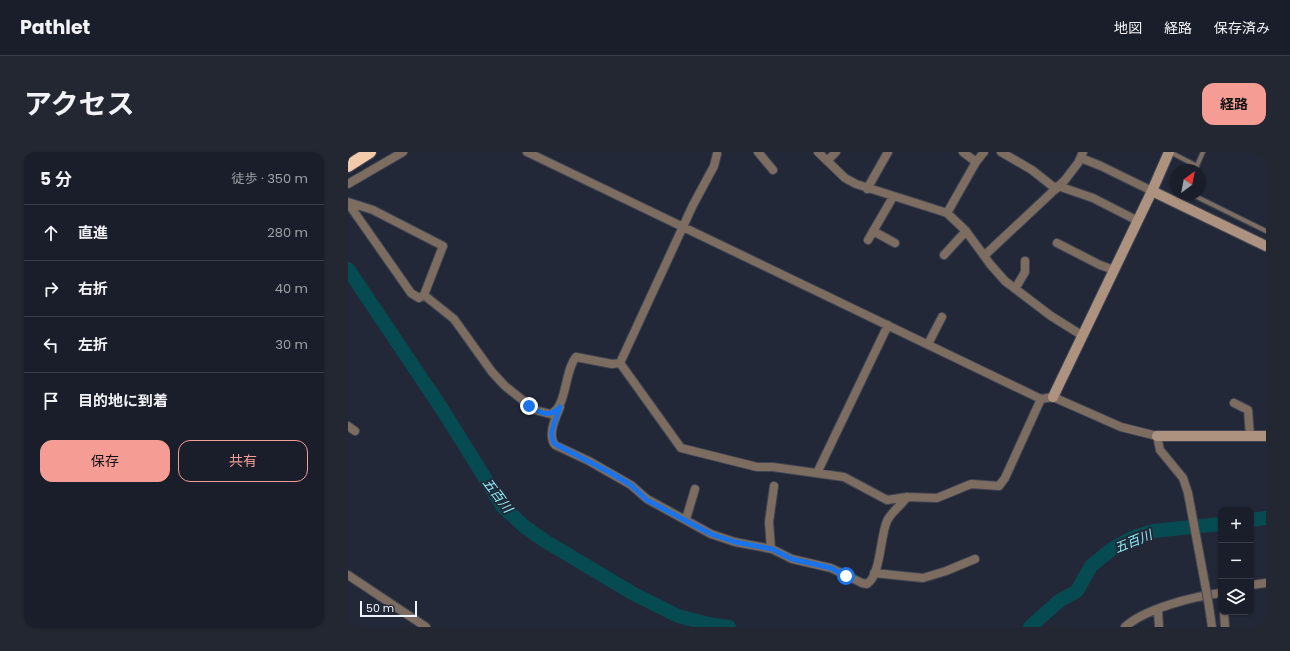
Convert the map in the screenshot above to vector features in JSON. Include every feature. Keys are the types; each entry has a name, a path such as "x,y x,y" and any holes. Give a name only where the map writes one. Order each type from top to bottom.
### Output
{"highway":[{"path":"348,166 370,152"}],"street":[{"path":"348,184 403,152"},
{"path":"529,152 1041,399 1053,397 1121,427 1157,436 1266,436"},
{"path":"758,152 773,170"},
{"path":"818,152 845,178 867,189 947,213 966,231 999,275 1051,316 1083,336"},
{"path":"827,161 836,152"},
{"path":"867,189 888,152"},
{"path":"963,152 976,162"},
{"path":"947,213 976,162 984,152"},
{"path":"1001,152 1057,187 1093,198 1138,221"},
{"path":"1053,397 1138,221 1169,152"},
{"path":"620,363 679,239 683,227 714,166 716,153"},
{"path":"985,255 1073,171 1082,155 1101,166 1266,246"},
{"path":"868,240 893,197"},
{"path":"348,203 373,210 443,246 424,296"},
{"path":"348,203 411,293 418,298 424,296"},
{"path":"873,231 894,243"},
{"path":"944,255 966,231"},
{"path":"1057,243 1100,265 1114,270"},
{"path":"1015,289 1025,272 1025,261"},
{"path":"424,296 454,319 492,372 515,395 541,413 553,413 560,407"},
{"path":"928,344 942,317"},
{"path":"816,473 888,325"},
{"path":"620,363 612,364 576,358 571,366 551,436 552,441 631,485 647,500 724,539 771,548 792,559 831,568 867,584 870,582 874,573 887,520 907,497"},
{"path":"620,363 681,448 757,467 773,467 844,477 887,500 907,497 937,498 971,484 999,486 1005,478 1041,399"},
{"path":"1234,403 1248,410 1250,436"},
{"path":"1157,436 1160,450 1183,478 1188,493 1212,627"},
{"path":"771,548 769,522 774,486"},
{"path":"686,519 695,489"},
{"path":"874,573 923,578 946,571 975,559"},
{"path":"348,575 426,627"},
{"path":"1254,585 1266,583"},
{"path":"1125,627 1136,619 1170,604 1218,594"},
{"path":"1158,610 1158,627"},
{"path":"1224,615 1225,627"}],"lane":[{"path":"1169,152 1189,164"},
{"path":"1198,164 1203,152"},
{"path":"1204,200 1266,230"}],"waterway":[{"name":"五百川","path":"348,269 442,409 503,507 525,527 545,541 632,593 678,616 708,624 729,627"},
{"name":"五百川","path":"1254,520 1266,518"},
{"name":"五百川","path":"1030,627 1059,601 1077,591 1091,566 1112,549 1134,537 1153,531 1218,524"}],"route":[{"path":"529,406 541,413 546,414 553,413 560,407 551,436 552,441 566,451 589,461 631,485 647,500 686,519 711,534 724,539 772,549 792,559 831,568 846,576"}]}
